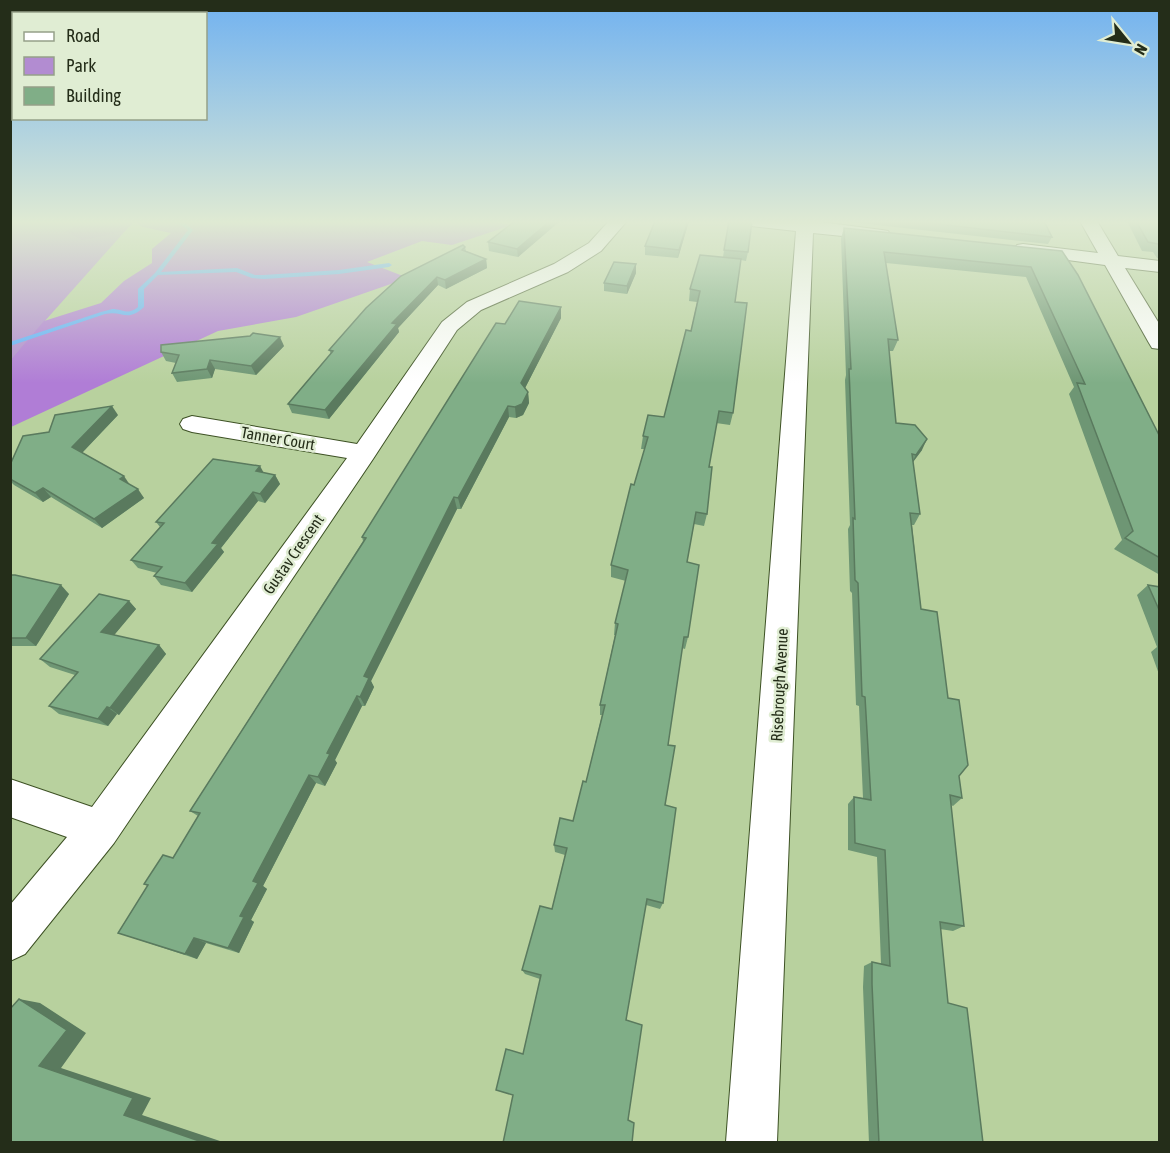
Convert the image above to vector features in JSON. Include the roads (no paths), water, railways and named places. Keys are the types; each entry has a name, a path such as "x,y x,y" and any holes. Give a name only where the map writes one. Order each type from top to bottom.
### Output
{"street":[{"name":"Gustav Crescent","path":"10,939 100,829 364,453 449,326 474,306 544,275"},
{"name":"Risebrough Avenue","path":"752,1143 802,275"},
{"path":"1120,275 1160,343"},
{"name":"Tanner Court","path":"192,423 364,453"},
{"path":"10,798 100,829"}],"waterway":[{"path":"10,344 103,313 112,311 125,314 134,313 141,307 141,289 156,275"},
{"path":"249,275 254,277 297,275"}]}
